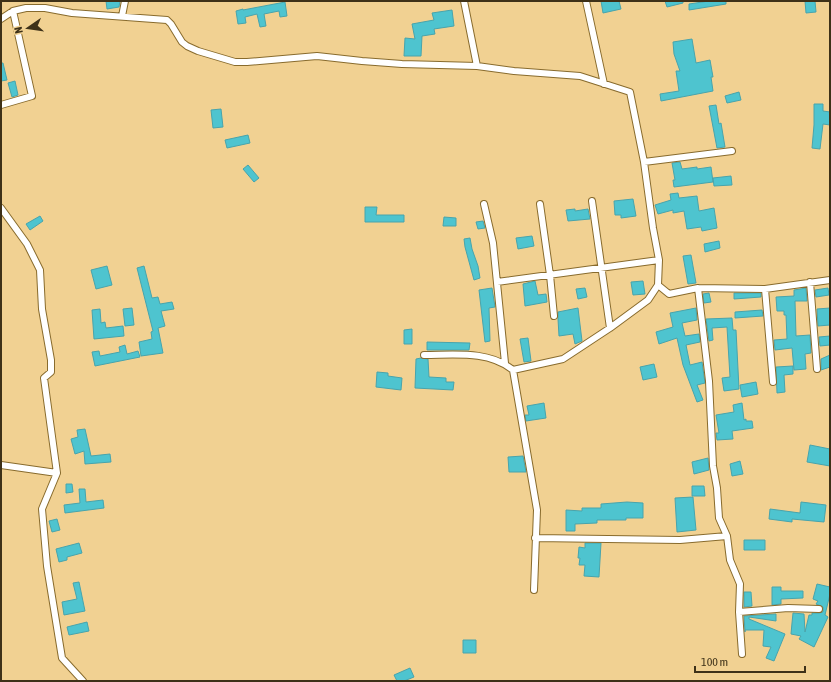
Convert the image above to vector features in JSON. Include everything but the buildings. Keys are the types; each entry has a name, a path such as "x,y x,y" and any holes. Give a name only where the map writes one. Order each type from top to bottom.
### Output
{"street":[{"path":"122,16 125,1"},
{"path":"464,1 478,66"},
{"path":"586,1 604,84"},
{"path":"1,19 13,11 26,8 45,8 72,13 167,20 182,42 187,46 198,51 236,62 317,56 402,64 478,66 514,71 580,76 630,92 644,162 652,228 659,260 658,285 648,300 610,328 563,359 513,370"},
{"path":"1,104 32,96 13,11"},
{"path":"644,162 732,151"},
{"path":"592,200 610,328"},
{"path":"484,204 493,243 505,363"},
{"path":"540,204 554,316"},
{"path":"1,208 27,244 40,270 42,309 51,360 51,372 44,378 57,473 42,510 47,566 62,658 83,681"},
{"path":"497,282 659,260"},
{"path":"658,285 668,294 698,288 765,289 830,280"},
{"path":"810,282 817,369"},
{"path":"698,288 709,381 713,466 717,488 719,518 727,536 730,560 740,584 739,612 742,654"},
{"path":"765,289 773,382"},
{"path":"424,355 480,355 505,363 513,370 537,510 534,590"},
{"path":"1,465 57,473"},
{"path":"535,538 680,540 727,536"},
{"path":"739,612 788,608 819,609"}]}
